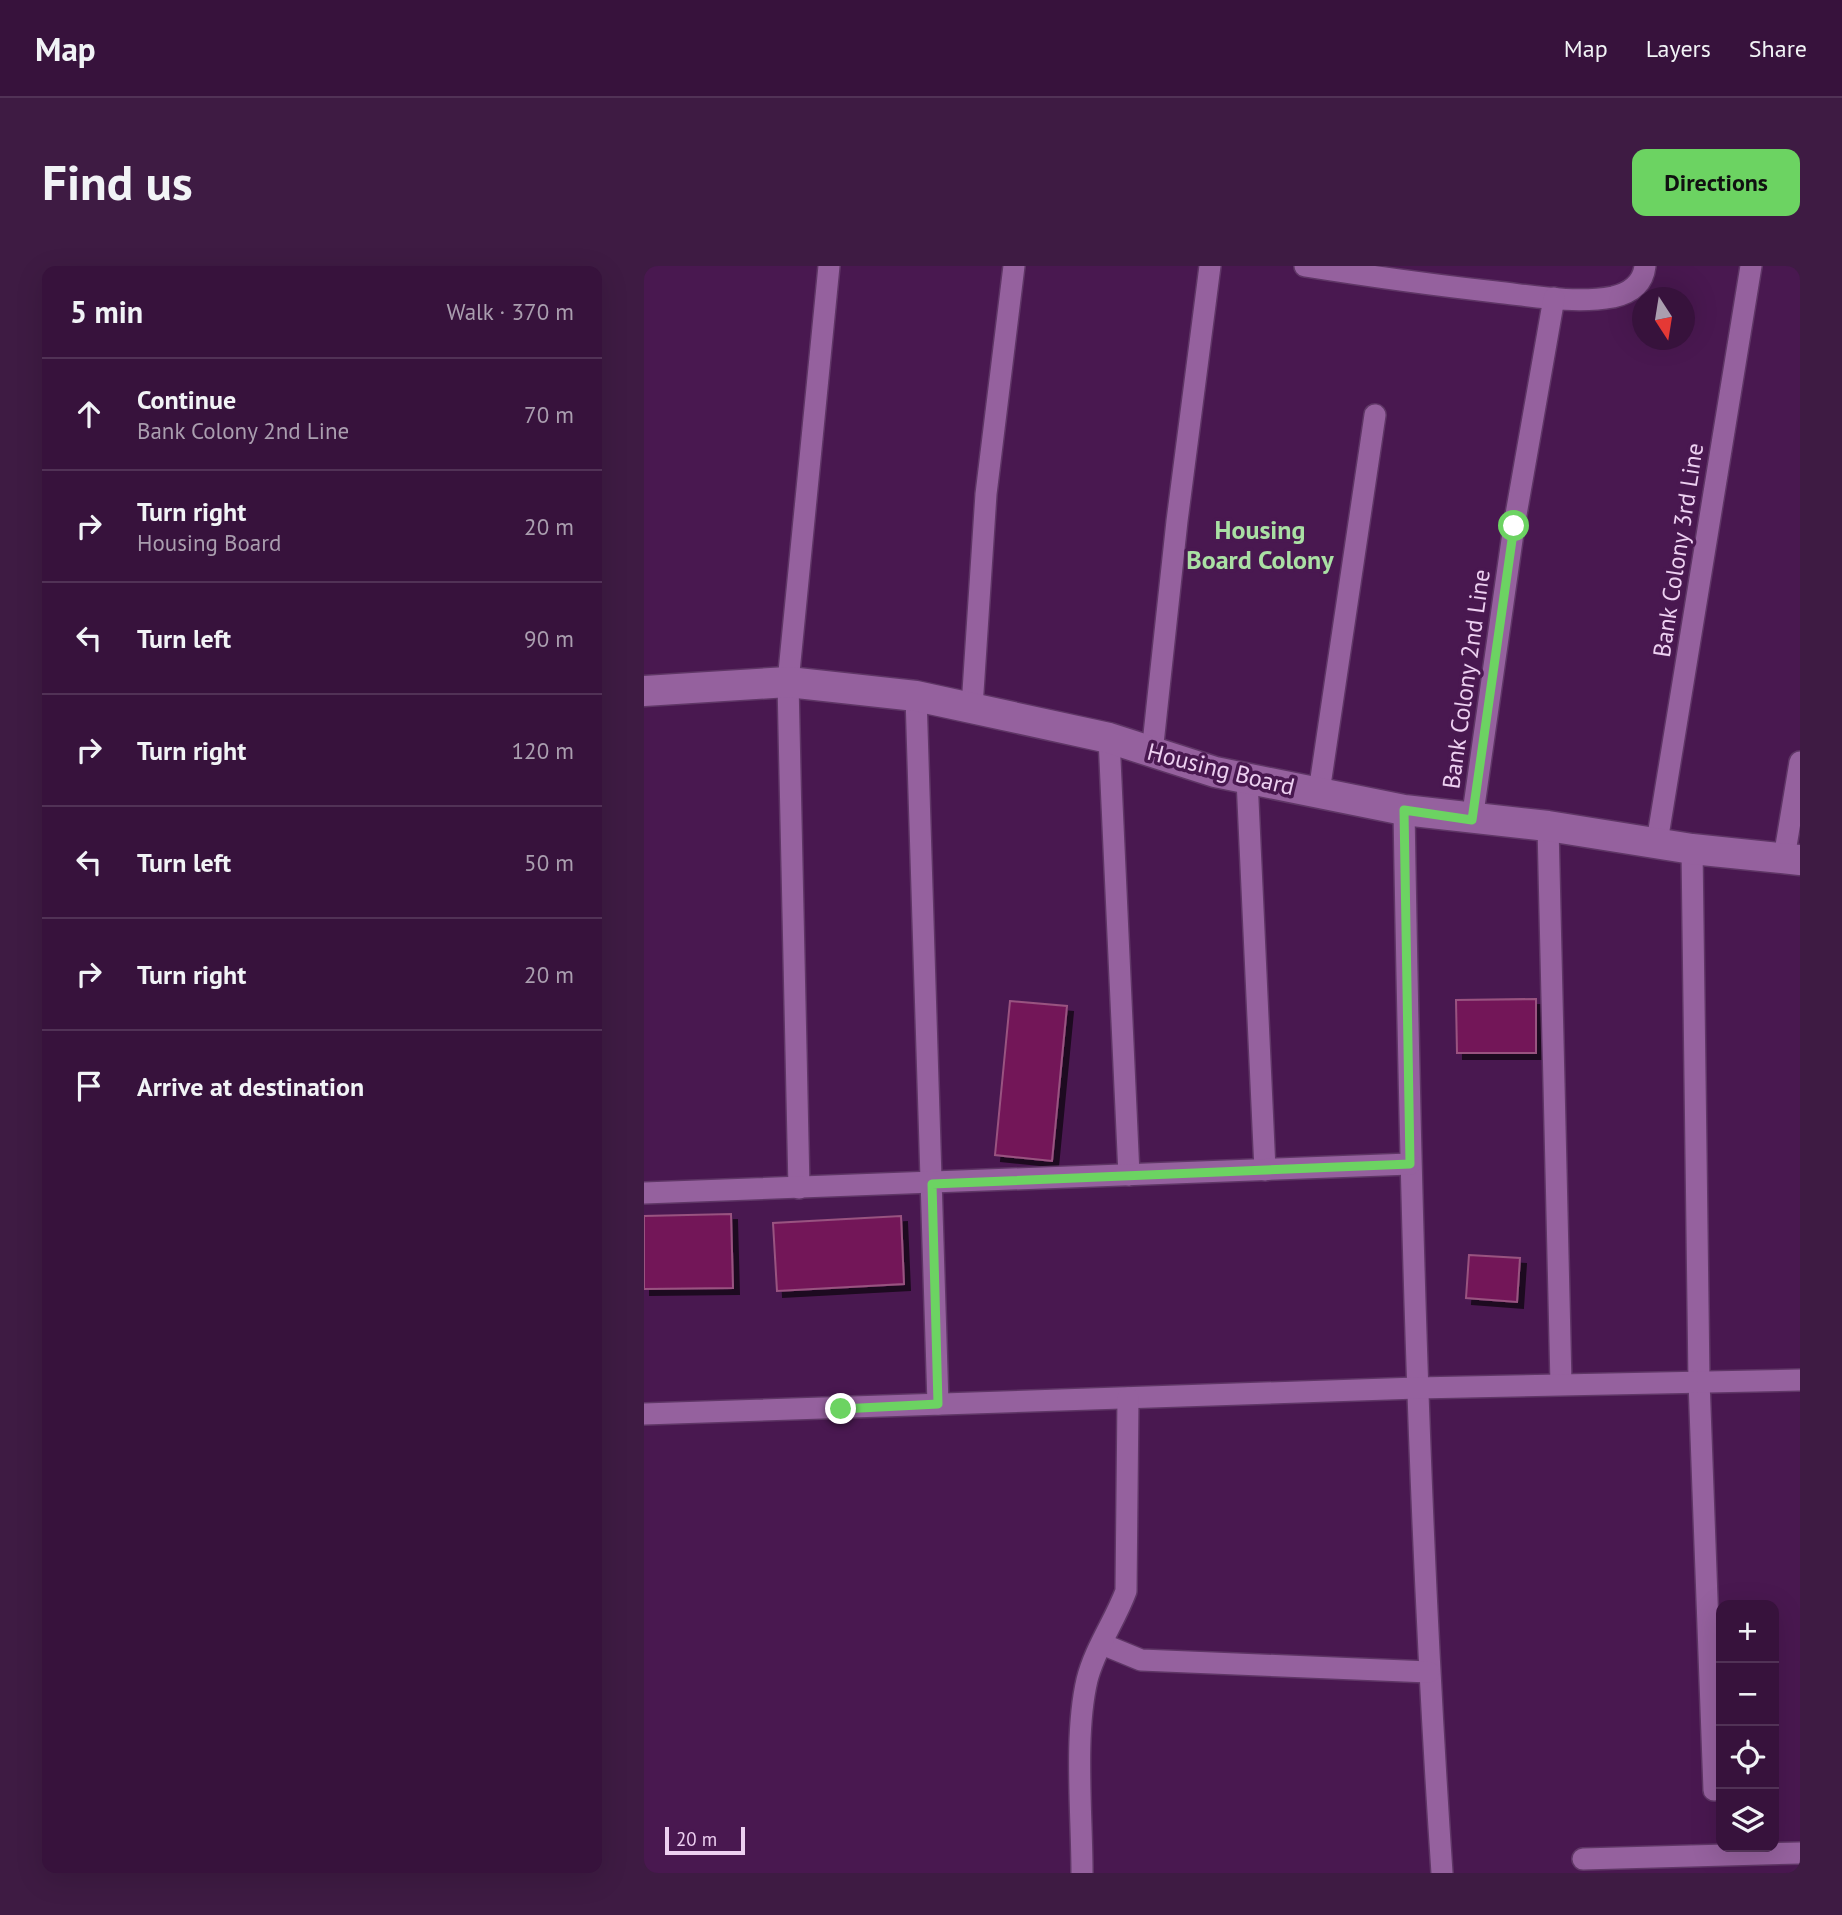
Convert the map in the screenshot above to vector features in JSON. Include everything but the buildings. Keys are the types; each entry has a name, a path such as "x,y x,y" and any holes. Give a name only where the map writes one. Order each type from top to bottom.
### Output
{"main road":[{"name":"Housing Board","path":"644,691 788,682 916,696 1109,738 1152,753 1247,779 1404,810 1472,820 1548,826 1692,849 1792,859"}],"street":[{"path":"799,1188 788,682 829,266"},
{"path":"972,707 986,494 1014,266"},
{"path":"1152,753 1177,521 1210,266"},
{"path":"1304,266 1397,281 1554,298 1621,294 1642,280 1645,266"},
{"name":"Bank Colony 3rd Line","path":"1657,842 1751,266"},
{"name":"Bank Colony 2nd Line","path":"1472,820 1514,526 1554,298"},
{"path":"1319,792 1375,415"},
{"path":"916,696 938,1404"},
{"path":"1109,738 1129,1175"},
{"path":"1792,859 1800,762"},
{"path":"1247,779 1265,1170"},
{"path":"1404,810 1417,1388 1429,1672 1442,1873"},
{"path":"1548,826 1561,1384"},
{"path":"1692,849 1699,1381 1714,1790"},
{"path":"644,1193 1410,1164"},
{"path":"644,1414 1417,1388 1800,1380"},
{"path":"1082,1873 1082,1711 1087,1679 1126,1591 1128,1398"},
{"path":"1101,1644 1141,1660 1429,1672"},
{"path":"1583,1859 1800,1853"}],"district":[{"name":"Housing Board Colony","path":"1260,544"}],"route":[{"path":"841,1409 938,1404 932,1184 1410,1164 1404,810 1472,820 1514,526"}]}
